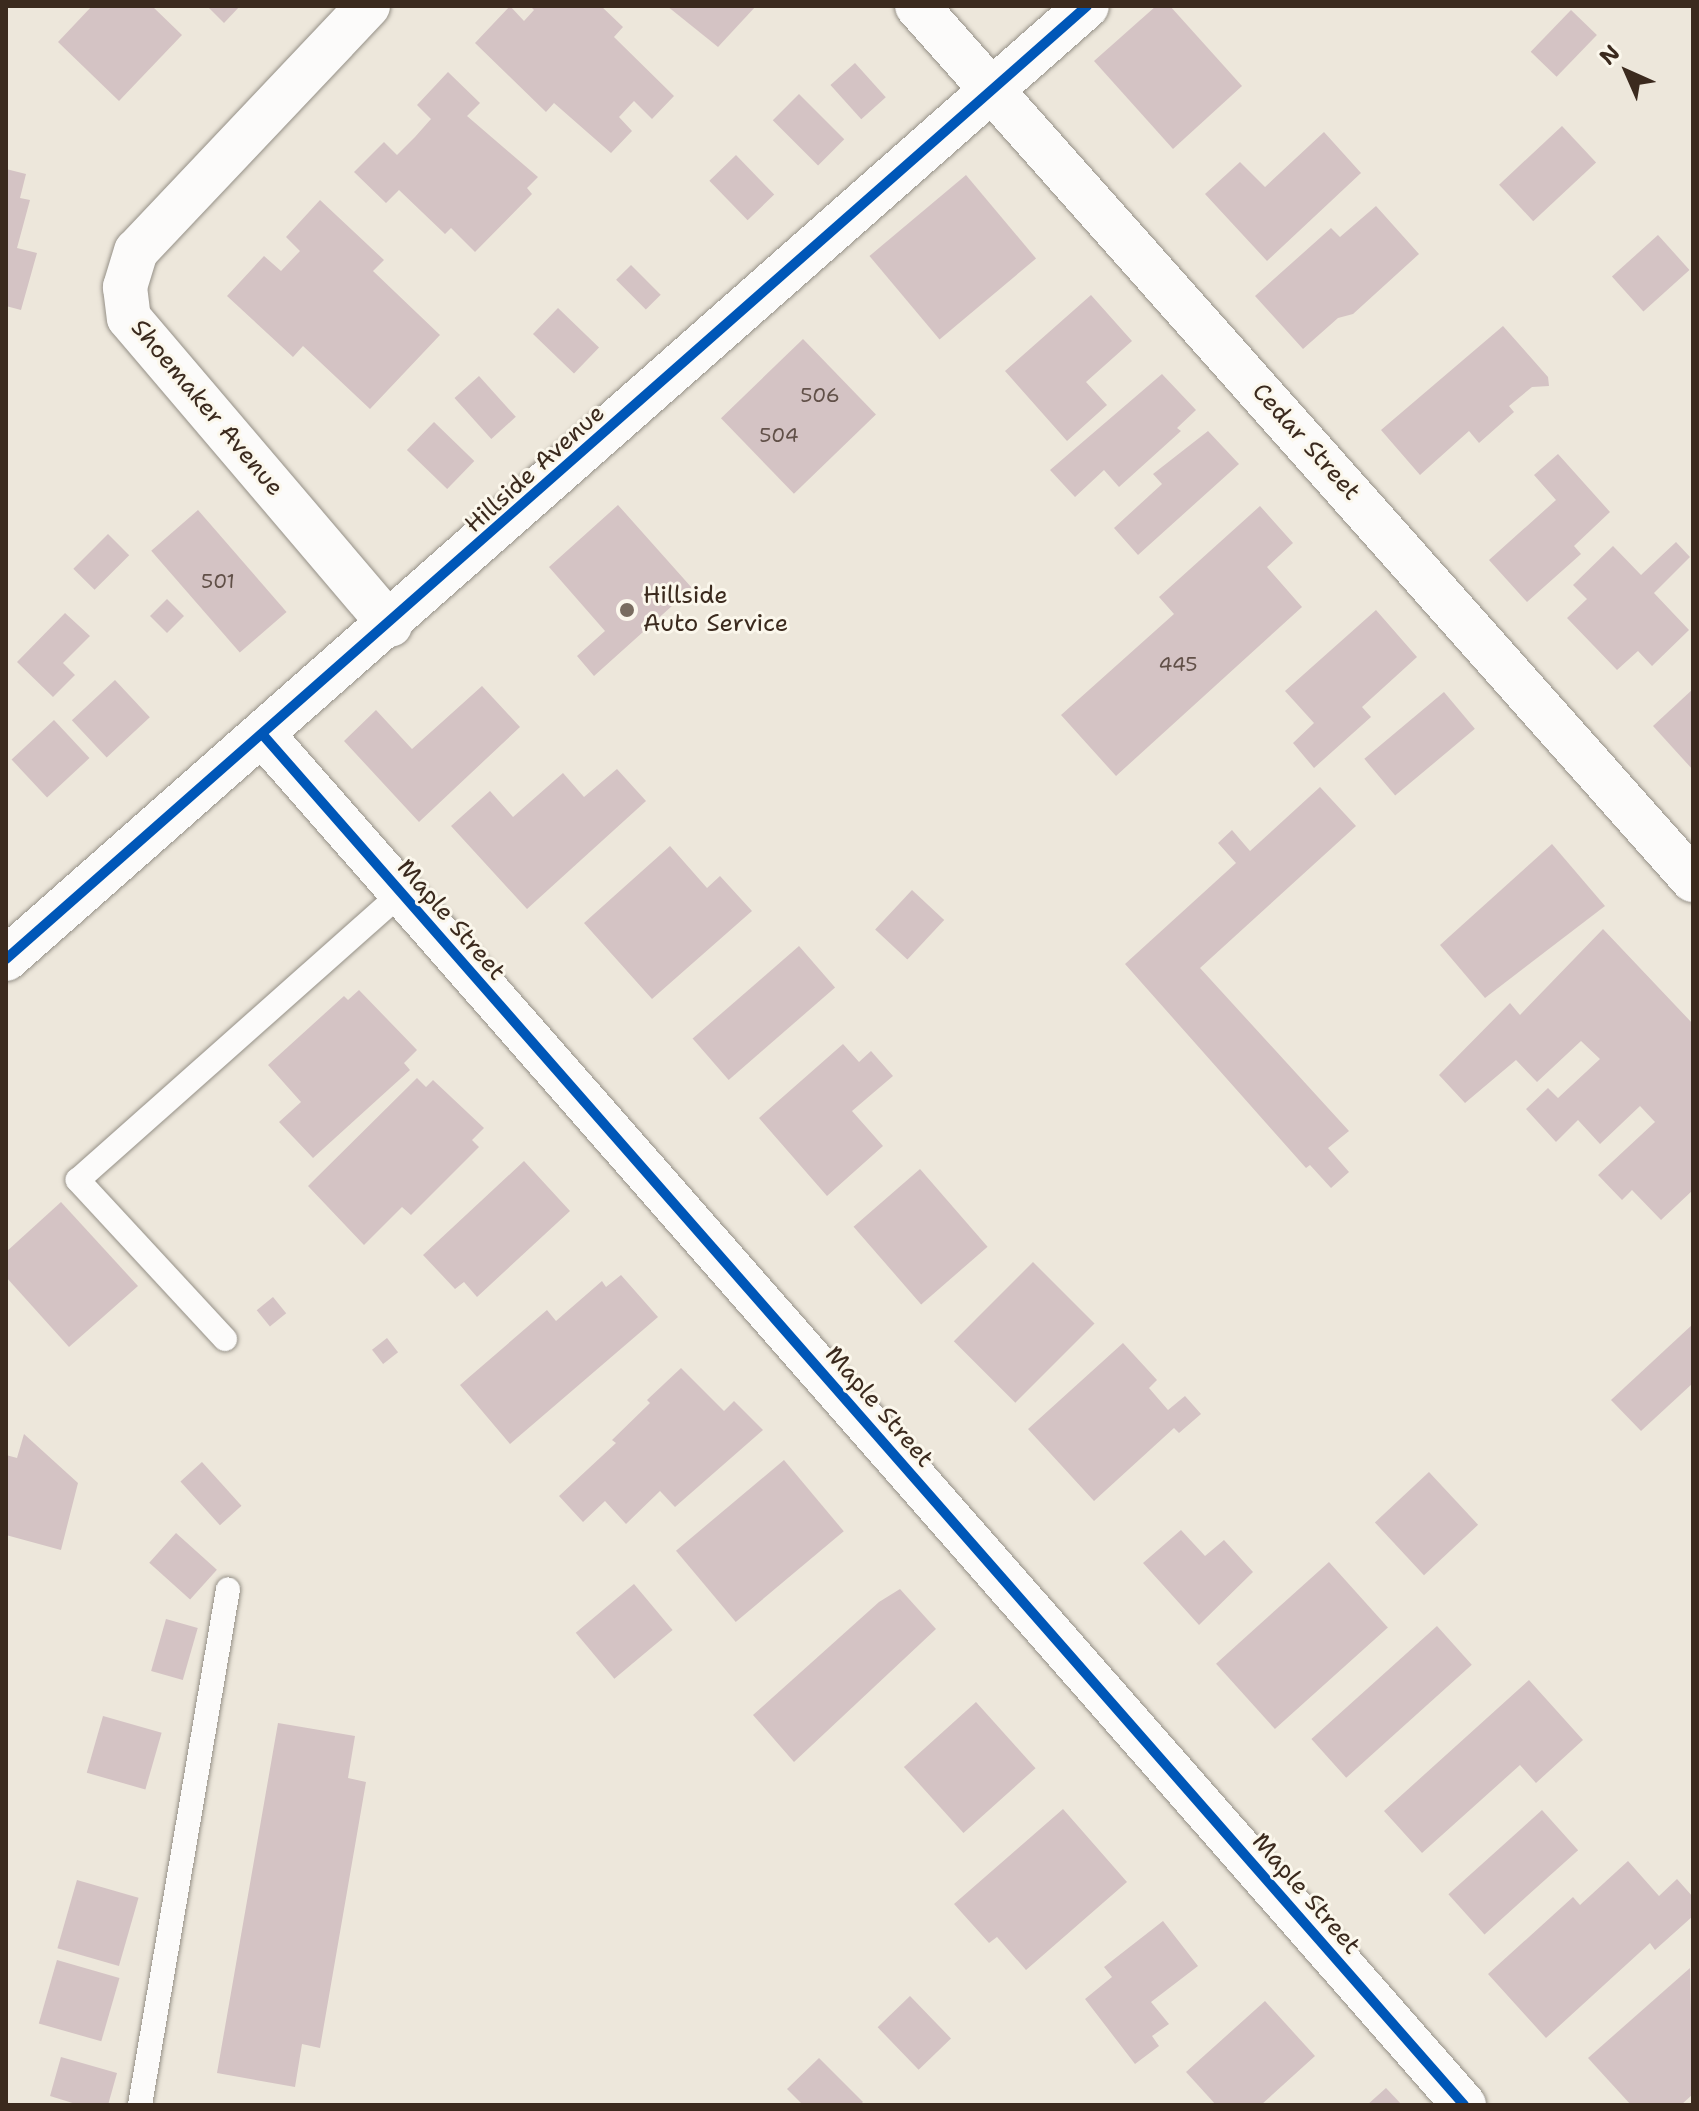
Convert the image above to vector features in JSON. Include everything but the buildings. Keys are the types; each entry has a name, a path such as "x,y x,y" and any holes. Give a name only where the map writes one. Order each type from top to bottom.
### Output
{"street":[{"name":"Shoemaker Avenue","path":"368,6 136,251 125,287 129,318 390,625"},
{"name":"Cedar Street","path":"917,6 994,89 1693,880"},
{"name":"Hillside Avenue","path":"6,959 390,625 1087,6"},
{"name":"Maple Street","path":"263,735 1464,2105"}],"lane":[{"path":"225,1339 78,1180 401,893"},
{"path":"140,2105 228,1589"}],"cycle path":[{"path":"6,959 1087,6"},
{"path":"263,735 1464,2105"}],"place":[{"name":"Hillside Auto Service","path":"627,610"}]}
